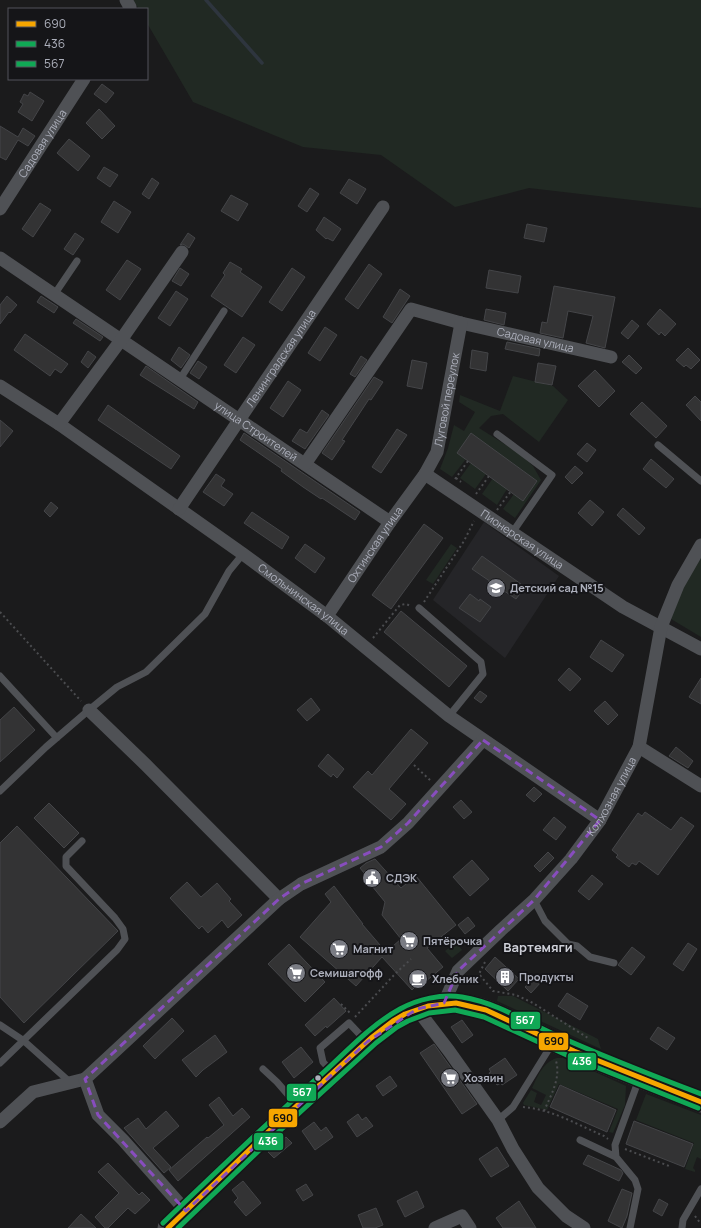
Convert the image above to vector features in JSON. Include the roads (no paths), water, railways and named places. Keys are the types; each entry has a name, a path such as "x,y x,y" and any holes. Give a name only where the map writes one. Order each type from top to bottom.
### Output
{"main road":[{"path":"168,1228 332,1073 379,1031 417,1009 444,1003 461,1004 480,1008 522,1025 553,1043 701,1102"}],"street":[{"name":"Садовая улица","path":"0,209 83,80"},
{"name":"Ленинградская улица","path":"179,508 383,207"},
{"path":"59,424 121,340 182,252"},
{"name":"улица Строителей","path":"0,258 390,522"},
{"name":"Садовая улица","path":"305,464 411,309 461,323 611,357"},
{"name":"Луговой переулок","path":"425,474 437,452 461,323"},
{"name":"Смольнинская улица","path":"0,386 59,424 243,554 327,616 449,716 600,820"},
{"name":"Пионерская улица","path":"425,474 623,607 701,649"},
{"name":"Охтинская улица","path":"327,616 390,522 425,474"},
{"name":"Колхозная улица","path":"444,1003 458,972 534,900 571,859 600,820 639,747 661,627 678,585 701,545"},
{"path":"89,710 146,765 279,899"},
{"path":"0,1122 32,1092 85,1079 279,899 301,884 381,847 408,823 483,740"},
{"path":"639,747 701,786"},
{"path":"417,1009 449,1050 498,1120 513,1149 538,1188 566,1216 584,1228"},
{"path":"85,1079 98,1115 123,1140 186,1211"},
{"path":"435,1228 462,1216 470,1228"}],"lane":[{"path":"54,295 77,262"},
{"path":"180,379 224,311"},
{"path":"497,434 552,475 512,533"},
{"path":"658,445 701,481"},
{"path":"0,791 57,738 116,687 146,672 205,614 228,571 243,554"},
{"path":"419,608 481,662 483,674 449,716"},
{"path":"0,676 57,738"},
{"path":"0,1063 118,950 125,938 123,929 115,918 66,866 66,857 82,841"},
{"path":"534,900 545,921 568,944 577,946 590,957 614,963"},
{"path":"332,1073 323,1062 320,1048 349,1023 367,1042"},
{"path":"0,1025 24,1041 71,1083"},
{"path":"498,1120 513,1107 553,1043"},
{"path":"263,1069 278,1082 297,1106"},
{"path":"616,1157 615,1145 639,1077"},
{"path":"580,1140 616,1157 635,1180 638,1189 630,1228"},
{"path":"682,1228 683,1220 701,1189"}],"waterway":[{"path":"206,0 262,63"}],"place":[{"name":"Детский сад №15","path":"496,588"},
{"name":"СДЭК","path":"372,878"},
{"name":"Пятёрочка","path":"409,941"},
{"name":"Магнит","path":"339,949"},
{"name":"Семишагофф","path":"296,973"},
{"name":"Продукты","path":"505,977"},
{"name":"Хлебник","path":"418,979"},
{"name":"Хозяин","path":"450,1078"}],"district":[{"name":"Вартемяги","path":"538,947"}]}
